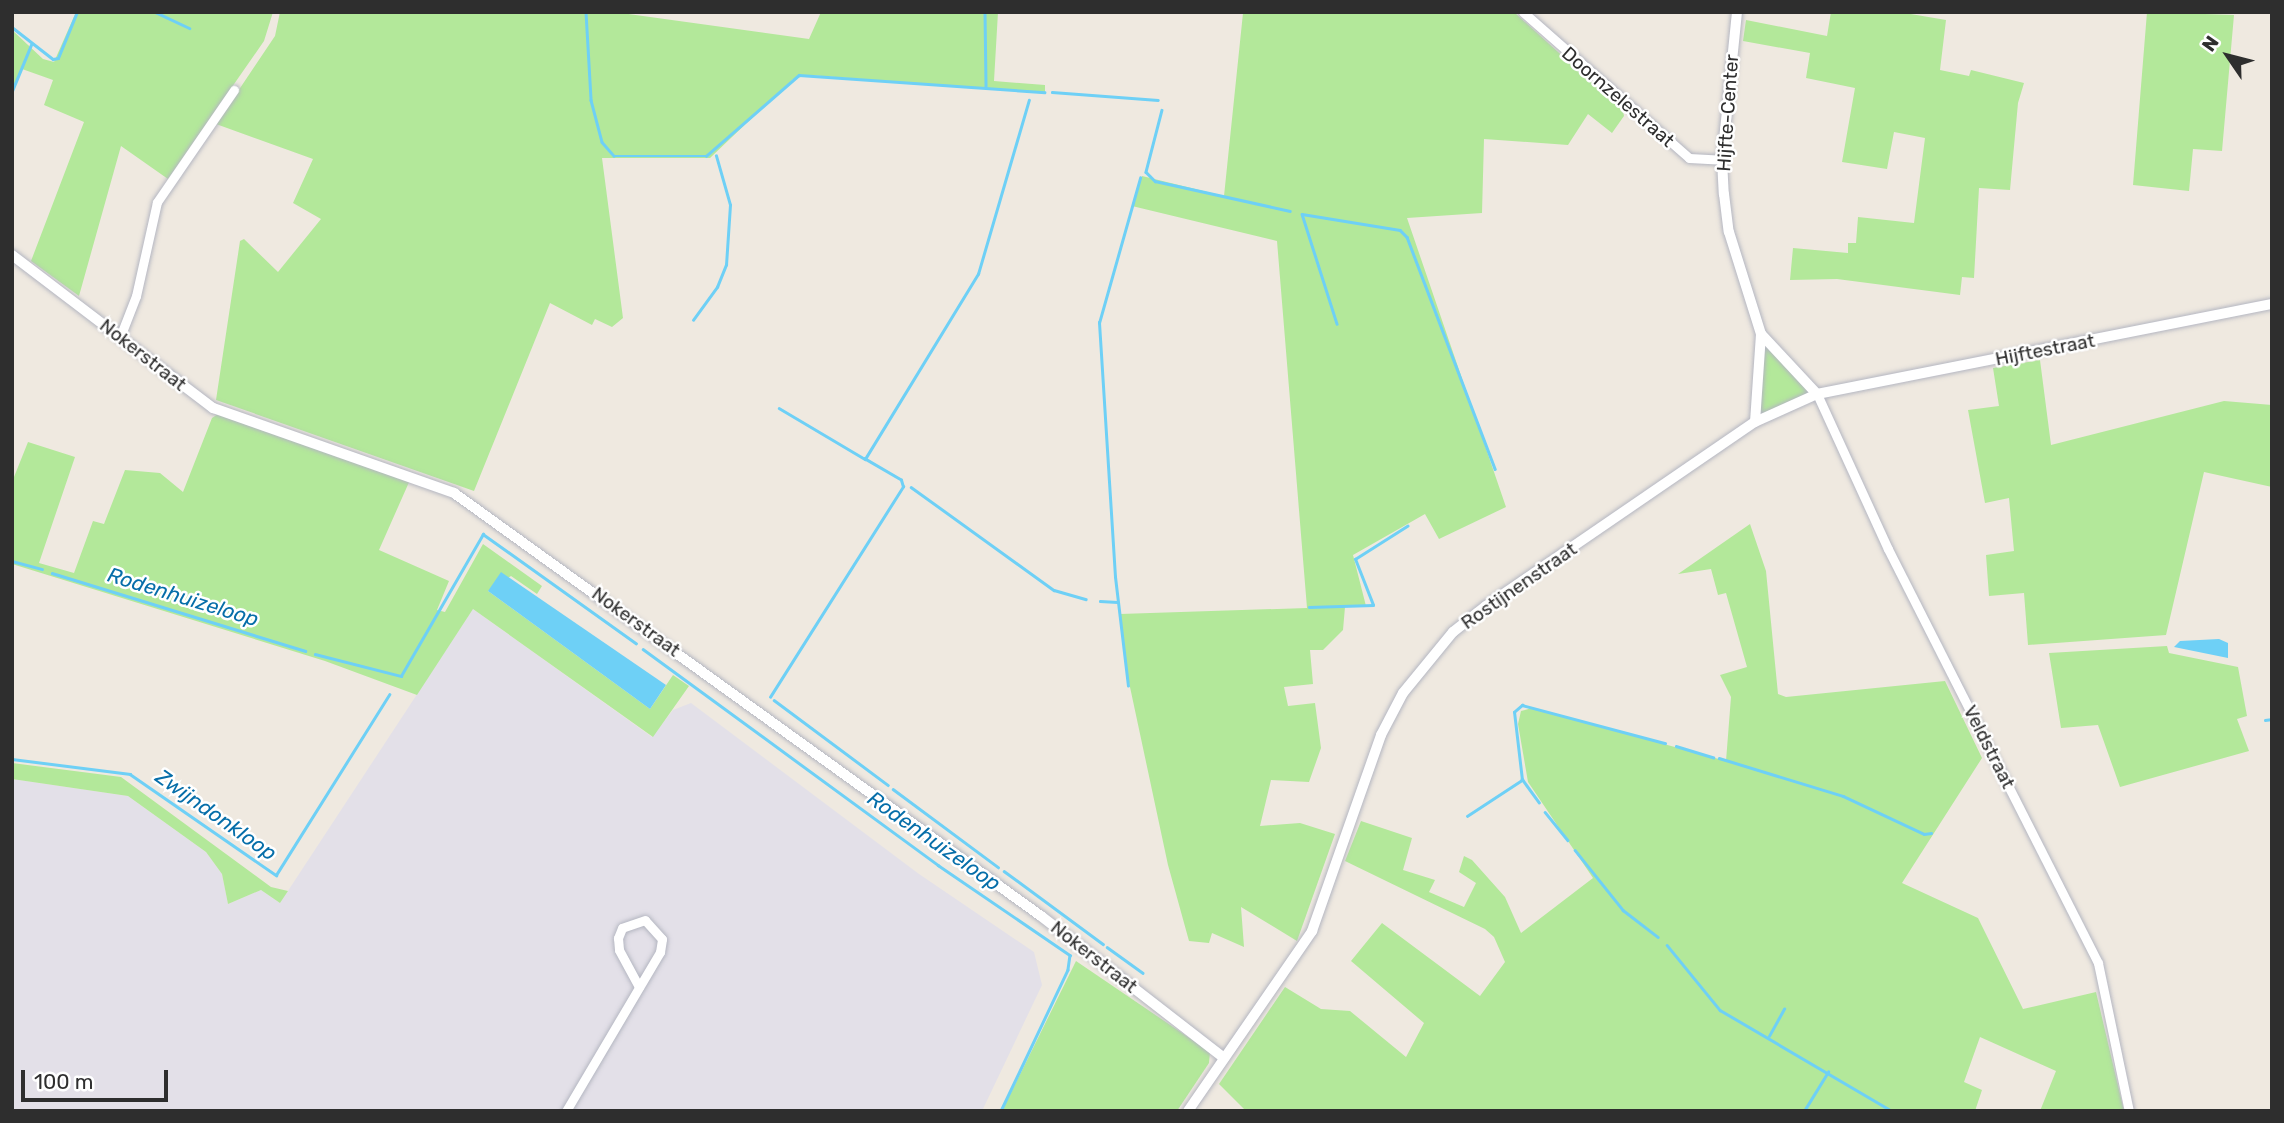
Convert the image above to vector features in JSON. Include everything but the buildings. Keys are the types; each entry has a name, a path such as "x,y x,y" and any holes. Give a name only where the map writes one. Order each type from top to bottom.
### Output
{"street":[{"name":"Doornzelestraat","path":"1523,12 1689,158 1722,160"},
{"name":"Hijfte-Center","path":"1737,12 1722,160 1729,232 1761,334 1755,422"},
{"path":"120,337 136,296 157,202 234,90"},
{"name":"Nokerstraat","path":"12,255 213,408 454,493 1030,908 1223,1057"},
{"name":"Hijftestraat","path":"1817,394 2272,304"},
{"name":"Hijfte-Center","path":"1761,334 1817,394"},
{"name":"Rostijnenstraat","path":"1188,1111 1312,931 1381,735 1425,661 1486,606 1755,422 1817,394"},
{"name":"Veldstraat","path":"1817,394 1888,549 2098,963 2129,1111"},
{"path":"566,1111 660,952 662,939 645,920 622,928 618,938 619,950 639,987"}],"shaded area":[{"path":"473,609 652,737 673,710 691,703 919,874 1034,952 1042,985 982,1111 12,1111 12,779 128,796 206,852 222,874 228,904 261,890 280,903"}],"green space":[{"path":"76,12 273,12 264,41 168,179 121,146 79,296 31,261 84,122 44,105 53,80 22,69 12,91 12,30 43,59 54,62"},
{"path":"280,12 614,12 809,39 821,12 998,12 994,81 1045,85 1045,93 809,75 793,79 710,158 602,158 623,318 612,327 595,319 592,325 550,303 474,491 216,400 240,241 244,239 278,272 321,219 293,203 313,159 216,124 275,36"},
{"path":"1514,12 1623,111 1624,116 1612,133 1588,114 1568,145 1484,139 1482,213 1407,218 1506,507 1439,539 1425,514 1353,555 1366,606 1345,607 1343,630 1323,650 1310,650 1313,684 1284,687 1288,706 1315,703 1321,748 1309,782 1271,780 1260,826 1300,823 1335,834 1297,941 1241,907 1244,947 1212,933 1209,943 1189,941 1168,865 1127,673 1120,614 1307,608 1277,241 1132,206 1142,176 1224,196 1243,13"},
{"path":"1831,12 1899,12 1946,20 1940,70 1969,76 1971,70 2024,83 2018,103 2010,190 1979,188 1974,278 1962,277 1960,295 1837,279 1790,280 1793,248 1848,253 1848,243 1856,243 1858,217 1914,223 1925,138 1894,132 1887,169 1842,162 1855,88 1806,78 1810,53 1743,41 1746,20 1827,36"},
{"path":"2147,12 2234,15 2222,151 2193,149 2189,191 2133,185"},
{"path":"1761,334 1817,394 1755,422"},
{"path":"2040,360 2051,445 2224,401 2272,405 2272,487 2204,472 2166,635 2028,645 2024,593 1989,596 1986,555 2014,551 2009,498 1985,503 1968,410 1999,406 1993,368"},
{"path":"218,414 410,480 379,550 449,581 437,610 445,612 483,544 542,586 537,594 511,576 488,591 650,709 673,675 689,686 653,737 473,609 417,695 325,661 12,564 12,482 28,442 75,457 39,563 74,573 93,521 104,524 125,470 160,473 183,492 212,418"},
{"path":"1750,524 1766,571 1778,694 1786,697 1945,681 1982,758 1902,883 1978,918 2023,1009 2096,992 2124,1111 2040,1111 2056,1071 1980,1037 1964,1082 1982,1090 1975,1111 1246,1111 1219,1084 1285,987 1321,1009 1350,1011 1406,1057 1424,1023 1351,961 1382,923 1480,996 1505,962 1494,937 1485,929 1345,861 1361,821 1412,838 1403,870 1435,880 1429,892 1464,907 1476,883 1459,872 1464,856 1472,860 1505,897 1521,933 1593,878 1528,782 1518,724 1521,711 1532,708 1726,761 1731,697 1720,675 1747,667 1726,593 1718,595 1711,569 1678,574"},
{"path":"2167,646 2169,653 2238,667 2247,716 2237,719 2249,751 2120,787 2098,725 2061,728 2049,653"},
{"path":"12,763 121,777 271,887 288,891 280,903 261,890 228,904 222,874 206,852 128,796 12,779"},
{"path":"1076,961 1210,1052 1209,1063 1177,1111 1002,1111"}],"water":[{"path":"501,572 666,685 650,709 488,591"},
{"path":"2219,639 2228,643 2228,658 2174,647 2180,641"}],"waterway":[{"path":"12,27 53,59 58,58 77,12"},
{"path":"155,12 189,28"},
{"path":"586,12 591,100 602,142 614,156 706,156 799,75 1044,92"},
{"path":"985,12 986,86"},
{"name":"Rodenhuizeloop","path":"12,91 31,45"},
{"path":"1052,92 1158,100"},
{"path":"770,697 903,487 901,480 865,459 978,274 1029,100"},
{"path":"1162,110 1146,172 1155,181 1290,211"},
{"path":"693,320 717,287 726,265 730,205 716,156"},
{"path":"1128,686 1115,577 1099,323 1140,178"},
{"path":"1302,214 1400,230 1407,237 1495,469"},
{"path":"1302,214 1337,324"},
{"path":"779,408 865,459"},
{"path":"911,487 1054,590 1086,599"},
{"path":"1309,607 1373,605 1355,559 1407,526"},
{"name":"Rodenhuizeloop","path":"315,654 401,676 483,534 636,643"},
{"name":"Rodenhuizeloop","path":"12,561 42,569"},
{"name":"Rodenhuizeloop","path":"52,573 305,651"},
{"path":"1100,601 1117,602"},
{"name":"Rodenhuizeloop","path":"643,649 938,865 1070,955 1068,970 1001,1111"},
{"name":"Zwijndonkloop","path":"12,759 130,774 276,875 389,695"},
{"path":"774,700 888,785"},
{"path":"1539,803 1522,780 1514,712 1522,705 1665,743"},
{"path":"2265,720 2272,719"},
{"path":"1676,746 1713,757"},
{"path":"1719,758 1843,796 1924,834 1931,833"},
{"path":"1467,816 1522,780"},
{"path":"893,789 998,867"},
{"path":"1545,812 1568,840"},
{"path":"1575,850 1623,910 1658,937"},
{"path":"1004,871 1103,944"},
{"path":"1667,945 1720,1010 1892,1111"},
{"path":"1107,947 1143,973"},
{"path":"1769,1036 1784,1009"},
{"path":"1804,1111 1828,1072"}]}
